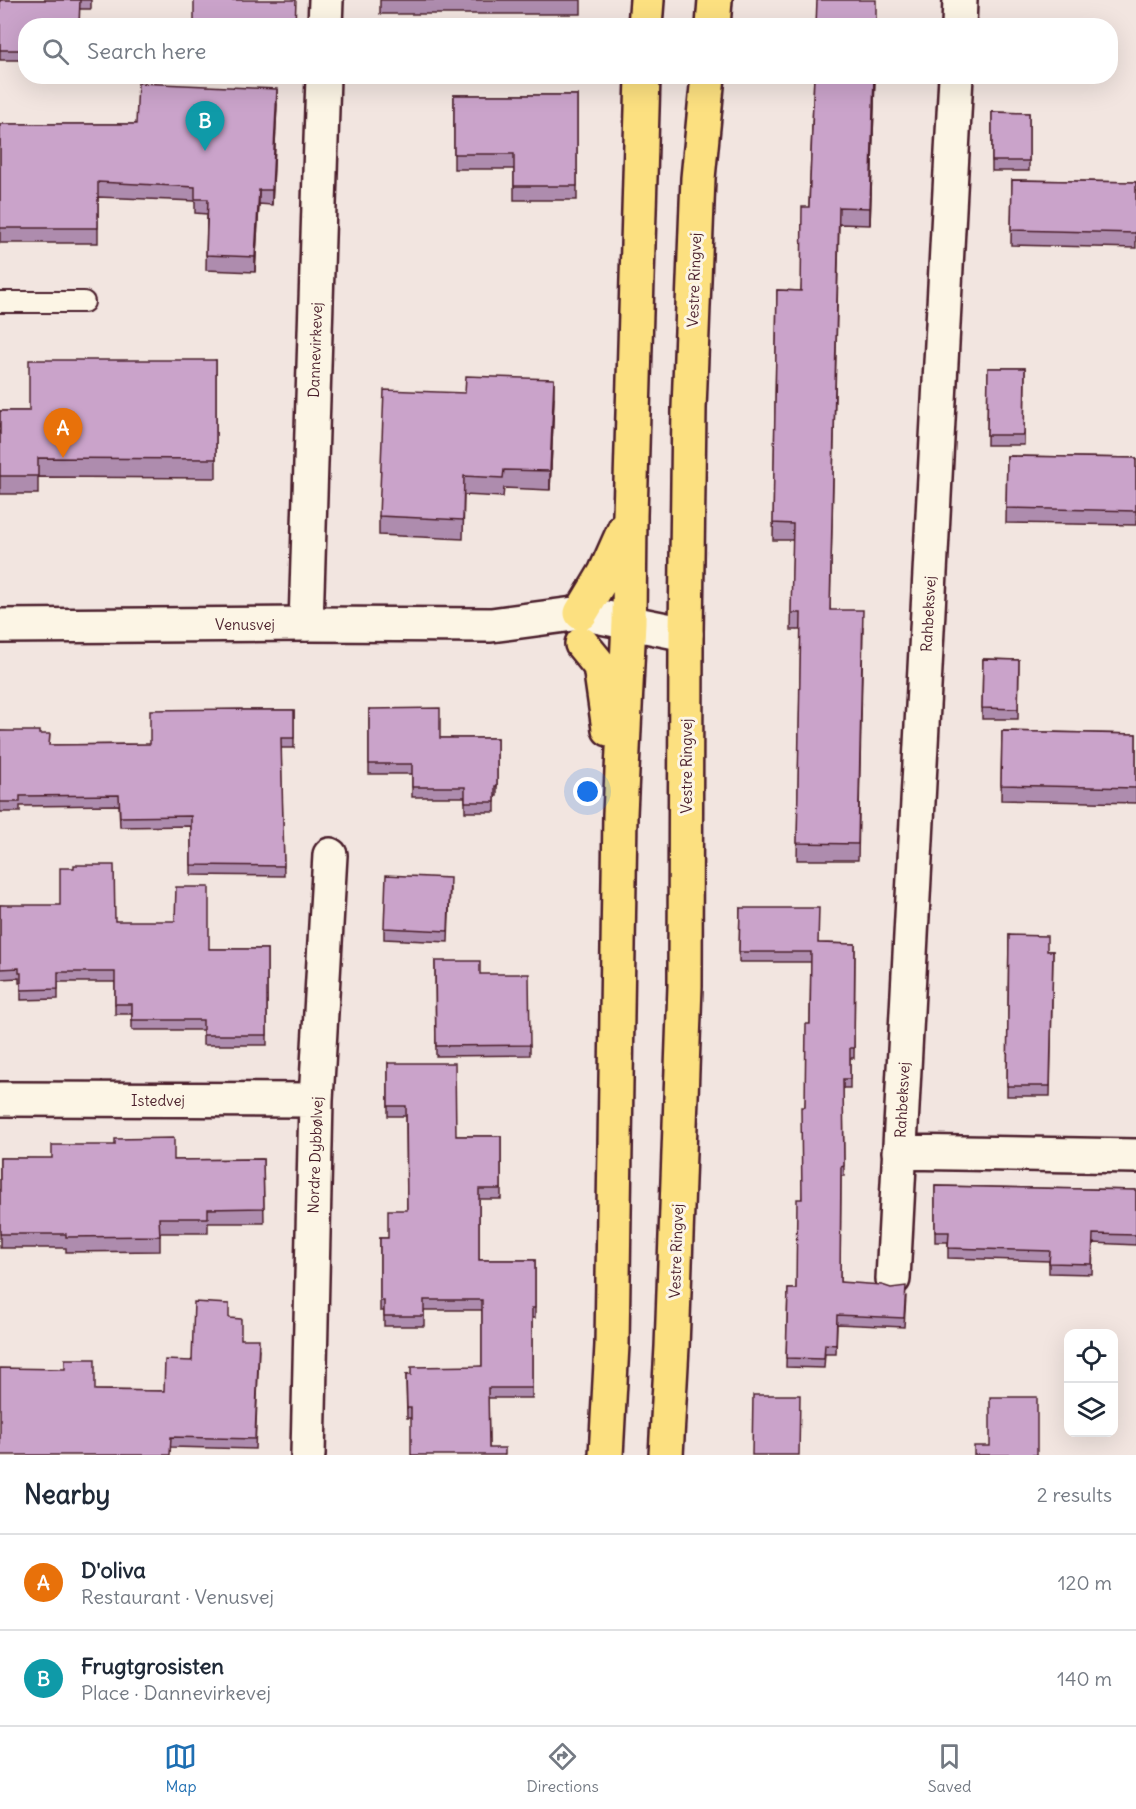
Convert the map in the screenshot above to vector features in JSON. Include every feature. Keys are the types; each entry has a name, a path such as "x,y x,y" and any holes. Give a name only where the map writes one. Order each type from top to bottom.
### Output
{"main road":[{"path":"646,18 647,0"},
{"path":"705,18 706,0"},
{"path":"714,18 715,0"},
{"path":"606,1455 612,1333 620,814 629,622 630,515 644,84"},
{"path":"698,178 703,84"},
{"name":"Vestre Ringvej","path":"666,1455 685,986 689,408 698,178 707,84"},
{"path":"620,814 600,666 581,628 630,515"}],"street":[{"path":"325,18 326,0"},
{"path":"959,18 960,0"},
{"name":"Dannevirkevej","path":"306,624 324,84"},
{"name":"Rahbeksvej","path":"893,1279 956,84"},
{"name":"Venusvej","path":"0,626 491,625 553,635 581,628 629,622 686,634"},
{"name":"Nordre Dybbølvej","path":"308,1455 316,1100 330,855"},
{"name":"Istedvej","path":"0,1099 316,1100"},
{"name":"Rahbeksvej","path":"899,1152 1136,1155"}],"lane":[{"path":"0,302 84,302"}],"building":[{"path":"0,0 80,0 79,18 18,18 18,50 0,50"},
{"path":"194,0 296,0 295,18 194,18"},
{"path":"817,0 876,0 876,18 816,18"},
{"path":"138,84 277,89 272,190 259,190 255,257 206,255 208,199 195,199 195,187 98,182 98,228 0,228 0,124 136,124"},
{"path":"814,84 874,84 870,208 839,207 830,610 863,610 858,844 797,843 801,613 791,613 793,524 773,523 777,290 801,291 802,207 809,207"},
{"path":"454,95 577,95 577,186 514,186 514,154 454,154"},
{"path":"992,112 1029,113 1029,161 992,161"},
{"path":"1012,180 1136,182 1136,233 1011,230"},
{"path":"29,360 216,360 216,459 38,458 38,476 0,476 0,411 29,411"},
{"path":"988,368 1025,368 1024,435 987,435"},
{"path":"466,376 554,379 550,471 504,470 503,478 464,476 463,520 379,516 384,390 465,393"},
{"path":"1007,456 1136,458 1136,511 1006,508"},
{"path":"983,659 1019,660 1018,709 982,708"},
{"path":"440,708 440,738 497,738 495,802 465,802 465,787 412,787 412,764 369,764 369,709"},
{"path":"150,710 294,710 294,738 281,738 284,866 191,865 191,816 120,817 119,795 20,796 20,802 0,802 0,731 39,731 39,734 50,734 49,745 150,744"},
{"path":"1002,731 1136,734 1136,788 1001,785"},
{"path":"74,865 114,865 115,921 175,921 176,887 209,887 209,949 267,949 267,1035 203,1035 203,1020 132,1020 132,1004 115,1004 115,972 58,972 58,989 21,990 19,968 0,969 0,905 60,905 60,868 74,868"},
{"path":"386,875 450,878 448,931 384,928"},
{"path":"740,908 819,908 818,943 855,944 854,1048 850,1048 850,1079 843,1079 844,1166 841,1167 840,1282 882,1285 891,1288 906,1286 904,1318 837,1315 836,1345 825,1344 824,1359 786,1358 788,1289 796,1289 797,1199 802,1199 801,1107 805,1107 806,1024 810,1024 811,952 739,952"},
{"path":"1009,935 1047,936 1047,951 1053,951 1050,1086 1007,1086"},
{"path":"435,961 480,961 480,974 529,974 530,1045 436,1046"},
{"path":"388,1063 455,1063 456,1136 501,1136 501,1189 479,1189 479,1260 535,1260 535,1308 532,1308 532,1388 488,1388 489,1448 505,1448 505,1455 411,1455 411,1408 407,1408 406,1375 411,1375 411,1367 482,1366 482,1300 424,1300 424,1316 384,1316 384,1301 380,1301 380,1238 388,1238 388,1210 407,1210 406,1106 388,1106"},
{"path":"174,1138 174,1160 263,1159 264,1208 208,1209 208,1218 159,1218 160,1236 66,1237 66,1234 0,1234 0,1158 52,1158 52,1145 115,1145 115,1139"},
{"path":"935,1186 1136,1190 1136,1235 1093,1234 1092,1264 1049,1263 1050,1251 948,1248 949,1232 935,1232"},
{"path":"194,1302 229,1304 229,1318 241,1319 241,1339 259,1339 255,1439 171,1437 170,1455 0,1455 0,1368 65,1369 65,1359 95,1359 95,1390 164,1391 165,1360 192,1361"},
{"path":"753,1395 800,1395 799,1455 752,1455"},
{"path":"990,1397 1037,1397 1037,1455 974,1455 974,1446 990,1446"}],"place":[{"name":"Frugtgrosisten","path":"205,151"},
{"name":"D'oliva","path":"63,458"}]}
